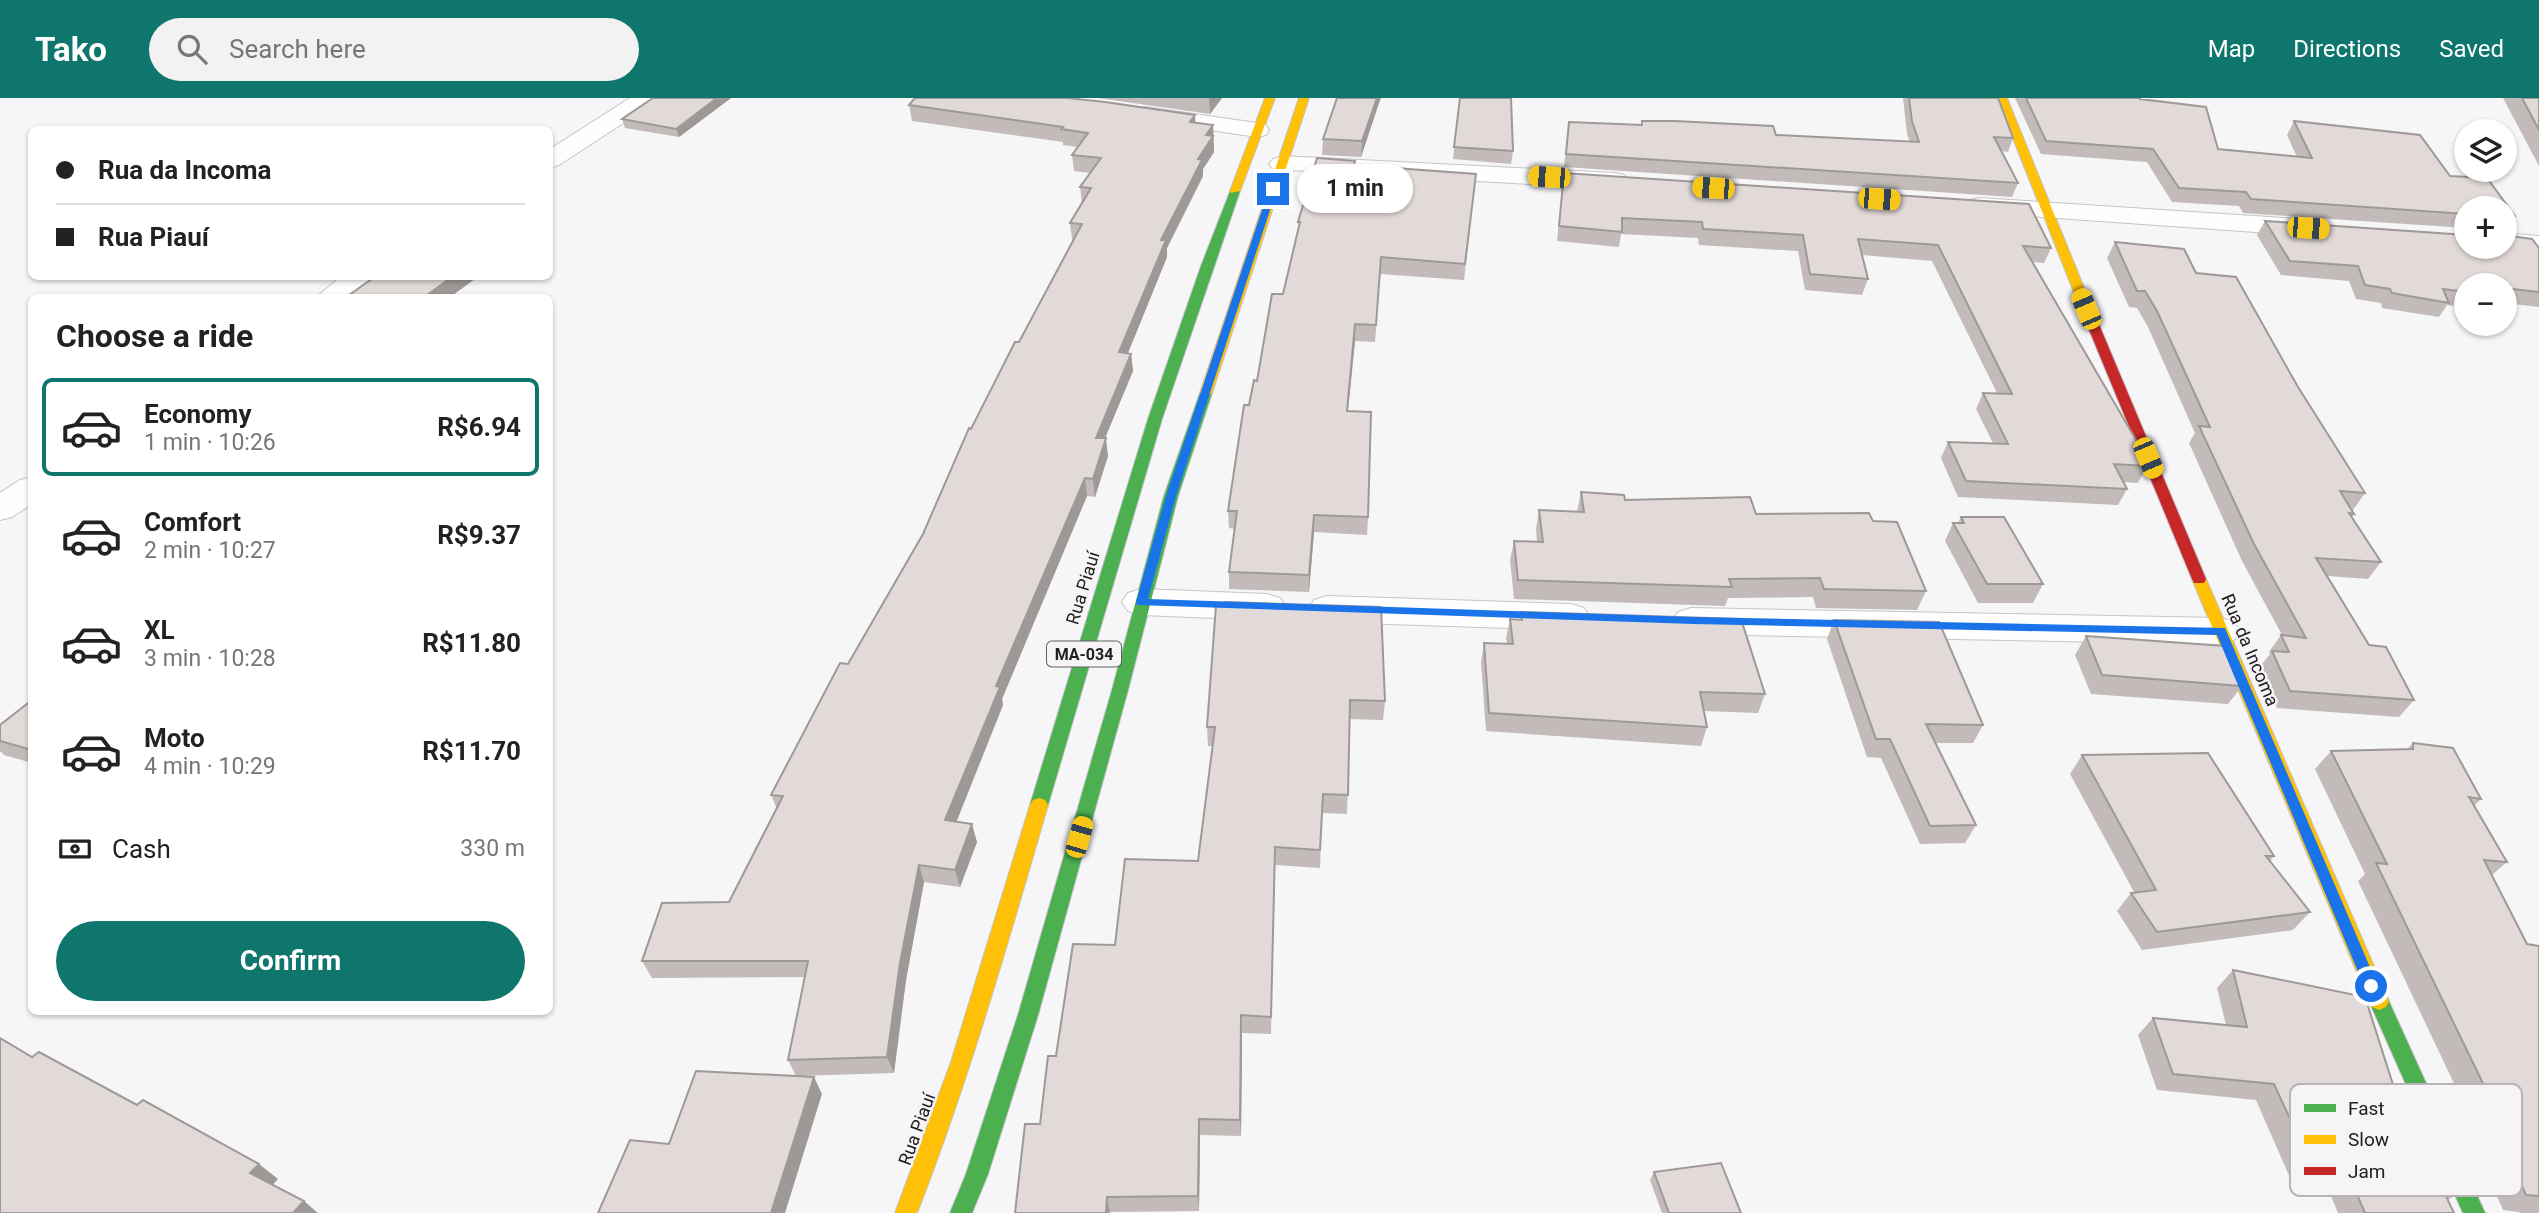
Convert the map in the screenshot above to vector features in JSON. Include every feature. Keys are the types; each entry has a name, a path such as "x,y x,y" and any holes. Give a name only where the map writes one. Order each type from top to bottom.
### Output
{"main road":[{"name":"Rua Piauí","path":"906,1213 930,1155 974,1025 1100,597 1200,281 1270,98"},
{"name":"MA-034","path":"961,1213 977,1174 1028,1015 1120,690 1171,496 1304,98"},
{"name":"Rua da Incoma","path":"2002,98 2044,210 2415,1084"},
{"name":"Rua da Incoma","path":"2466,1196 2474,1213"}],"street":[{"path":"553,158 646,98"},
{"path":"1120,110 1257,131"},
{"path":"1282,164 1644,183"},
{"path":"1948,204 2343,230"},
{"path":"2517,242 2539,244"},
{"path":"335,294 356,280"},
{"path":"0,509 28,491"},
{"path":"1141,602 1599,617"},
{"path":"1653,619 2221,631"}],"building":[{"path":"653,98 717,98 676,129 622,119"},
{"path":"915,98 1067,98 1105,102 1195,115 1190,122 1213,125 1206,135 1213,136 1198,159 1202,160 1161,240 1166,240 1119,352 1131,354 1096,438 1106,438 1093,479 1085,478 996,686 1000,687 945,820 972,824 955,870 919,865 900,963 887,1057 788,1060 808,961 642,961 662,903 729,902 783,796 771,795 840,663 848,664 923,534 969,428 971,429 1015,342 1019,342 1082,224 1070,223 1091,188 1080,187 1101,158 1072,155 1088,133 909,105"},
{"path":"1337,98 1377,98 1362,141 1323,139"},
{"path":"1460,98 1511,98 1513,151 1454,147"},
{"path":"1909,98 1998,98 2013,138 1994,137 2018,183 1566,154 1569,122 1642,125 1642,121 1675,121 1773,126 1776,135 1919,142 1912,121"},
{"path":"2026,98 2140,98 2206,107 2218,149 2312,158 2294,121 2420,135 2450,176 2454,176 2454,182 2490,182 2500,196 2454,196 2454,213 2251,199 2246,192 2179,188 2153,149 2046,141"},
{"path":"2522,98 2539,98 2539,130"},
{"path":"1317,158 1355,161 1354,165 1476,174 1465,264 1381,257 1376,325 1355,324 1347,411 1371,412 1368,517 1314,515 1309,575 1229,572 1237,511 1228,511 1244,405 1249,405 1254,380 1257,381 1272,294 1283,294 1298,222"},
{"path":"1564,173 2029,204 2051,248 2023,246 2136,440 2147,466 2114,464 2127,489 1966,481 1948,442 2008,444 1983,393 2012,394 1938,245 1858,239 1868,279 1810,274 1803,235 1703,229 1702,222 1622,218 1622,232 1559,226"},
{"path":"2265,221 2454,234 2454,259 2517,259 2517,237 2532,239 2539,248 2539,292 2517,289 2517,273 2454,273 2454,290 2443,289 2449,303 2392,293 2390,289 2365,285 2358,266 2290,261"},
{"path":"2115,242 2184,249 2196,273 2236,277 2298,387 2365,493 2340,491 2354,514 2349,513 2381,562 2316,558 2369,645 2386,647 2414,700 2290,691 2272,651 2289,652 2281,635 2306,638 2254,544 2199,426 2210,427 2157,311 2145,291 2137,291"},
{"path":"370,280 448,280 428,294 351,294"},
{"path":"1581,492 1624,495 1625,500 1750,497 1756,514 1869,513 1873,521 1897,522 1926,591 1824,589 1820,578 1729,579 1732,587 1518,580 1514,541 1543,542 1539,510 1584,512"},
{"path":"1961,517 2004,517 2043,584 1987,584 1953,523 1964,523"},
{"path":"1225,602 1381,607 1385,701 1350,700 1348,795 1323,794 1320,850 1275,847 1271,1017 1241,1015 1240,1120 1199,1119 1198,1196 1107,1197 1106,1213 1015,1213 1025,1124 1040,1124 1048,1056 1056,1056 1073,944 1115,945 1125,859 1198,861 1215,727 1207,727 1216,605 1224,605"},
{"path":"1521,612 1741,619 1765,694 1700,692 1707,727 1489,713 1484,643 1513,644 1510,619 1522,620"},
{"path":"1834,620 1939,622 1983,725 1926,724 1976,825 1930,826 1890,739 1876,739"},
{"path":"2086,636 2225,646 2242,686 2102,675"},
{"path":"28,703 28,749 0,741 0,725"},
{"path":"2413,743 2453,748 2481,799 2469,797 2507,862 2484,860 2527,944 2539,946 2539,1196 2526,1195 2522,1186 2522,1084 2483,1084 2376,863 2387,864 2331,751 2413,749"},
{"path":"2208,753 2274,856 2266,856 2310,912 2157,932 2131,893 2156,890 2082,755"},
{"path":"2233,970 2365,997 2393,1084 2290,1084 2290,1119 2274,1084 2173,1074 2153,1018 2247,1027"},
{"path":"0,1038 32,1057 39,1052 137,1105 143,1100 259,1164 250,1173 304,1201 293,1213 0,1213"},
{"path":"696,1071 814,1077 771,1213 598,1213 630,1140 669,1144"},
{"path":"1721,1163 1741,1213 1669,1213 1654,1172"},
{"path":"2358,1196 2446,1196 2454,1213 2365,1213"}],"traffic: fast":[{"path":"1039,805 1155,419 1235,191"},
{"path":"961,1213 977,1174 1028,1015 1120,690 1171,496 1206,393"},
{"path":"2379,1001 2416,1084"},
{"path":"2466,1196 2474,1213"}],"traffic: slow":[{"path":"1235,191 1270,98"},
{"path":"1206,393 1304,98"},
{"path":"2002,98 2089,315"},
{"path":"2199,579 2379,1001"},
{"path":"906,1213 961,1062 1039,805"}],"traffic: jam":[{"path":"2089,315 2199,579"}],"route":[{"path":"1273,189 1171,496 1141,602 1693,621 2221,631 2371,986"}]}
